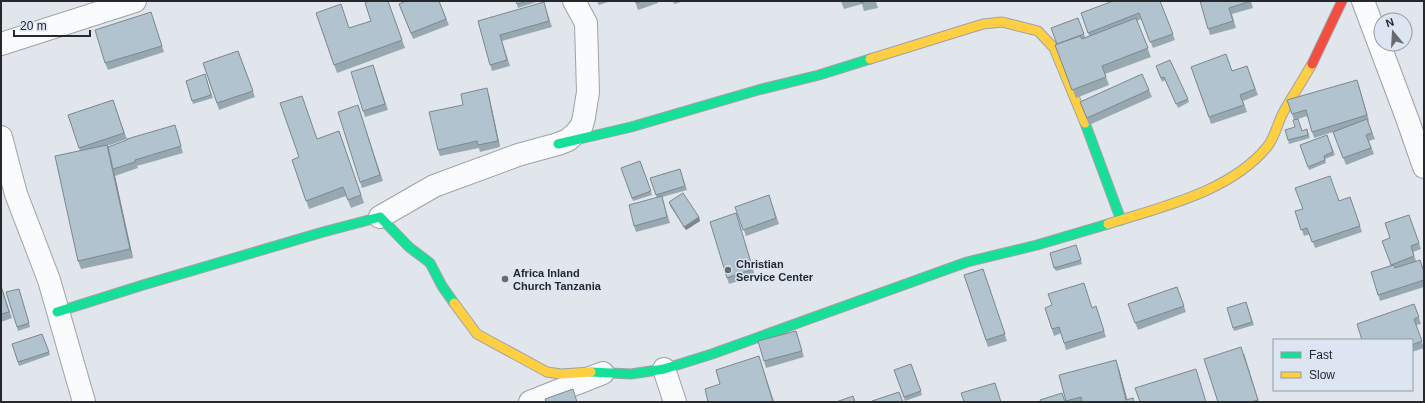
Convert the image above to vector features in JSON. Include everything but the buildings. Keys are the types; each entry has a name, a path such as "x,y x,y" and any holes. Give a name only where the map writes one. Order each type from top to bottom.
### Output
{"street":[{"path":"1,44 135,1"},
{"path":"558,144 568,140 582,125 588,92 586,23 574,1"},
{"path":"380,217 409,247 430,263 442,286 477,334 547,372 561,374 578,372 631,374 664,369 712,354 967,262 1037,245 1176,203 1206,191 1227,180 1249,164 1268,146 1284,111 1316,58 1342,1"},
{"path":"1362,1 1407,118 1424,167"},
{"path":"57,312 100,297 350,224 380,217 434,186 511,157 558,144 631,127 758,90 820,75 983,24 1002,22 1022,26 1038,32 1054,48 1082,116 1121,220"},
{"path":"1,137 9,197 49,280 84,402"},
{"path":"664,369 675,402"},
{"path":"530,402 605,372"}],"traffic: fast":[{"path":"558,144 631,127 758,90 819,75 870,59"},
{"path":"1085,123 1121,220"},
{"path":"57,312 323,232 380,217 409,247 430,263 442,286 454,303"},
{"path":"591,372 631,374 664,369 712,354 967,262 1037,245 1108,224"}],"traffic: slow":[{"path":"870,59 983,24 1002,22 1038,31 1054,48 1085,123"},
{"path":"1108,224 1194,196 1234,176 1252,163 1270,143 1284,111 1312,64"},
{"path":"454,303 477,334 547,372 561,374 591,372"}],"traffic: jam":[{"path":"1312,64 1342,1"}],"place":[{"name":"Christian Service Center","path":"728,270"},
{"name":"Africa Inland Church Tanzania","path":"505,279"}]}
